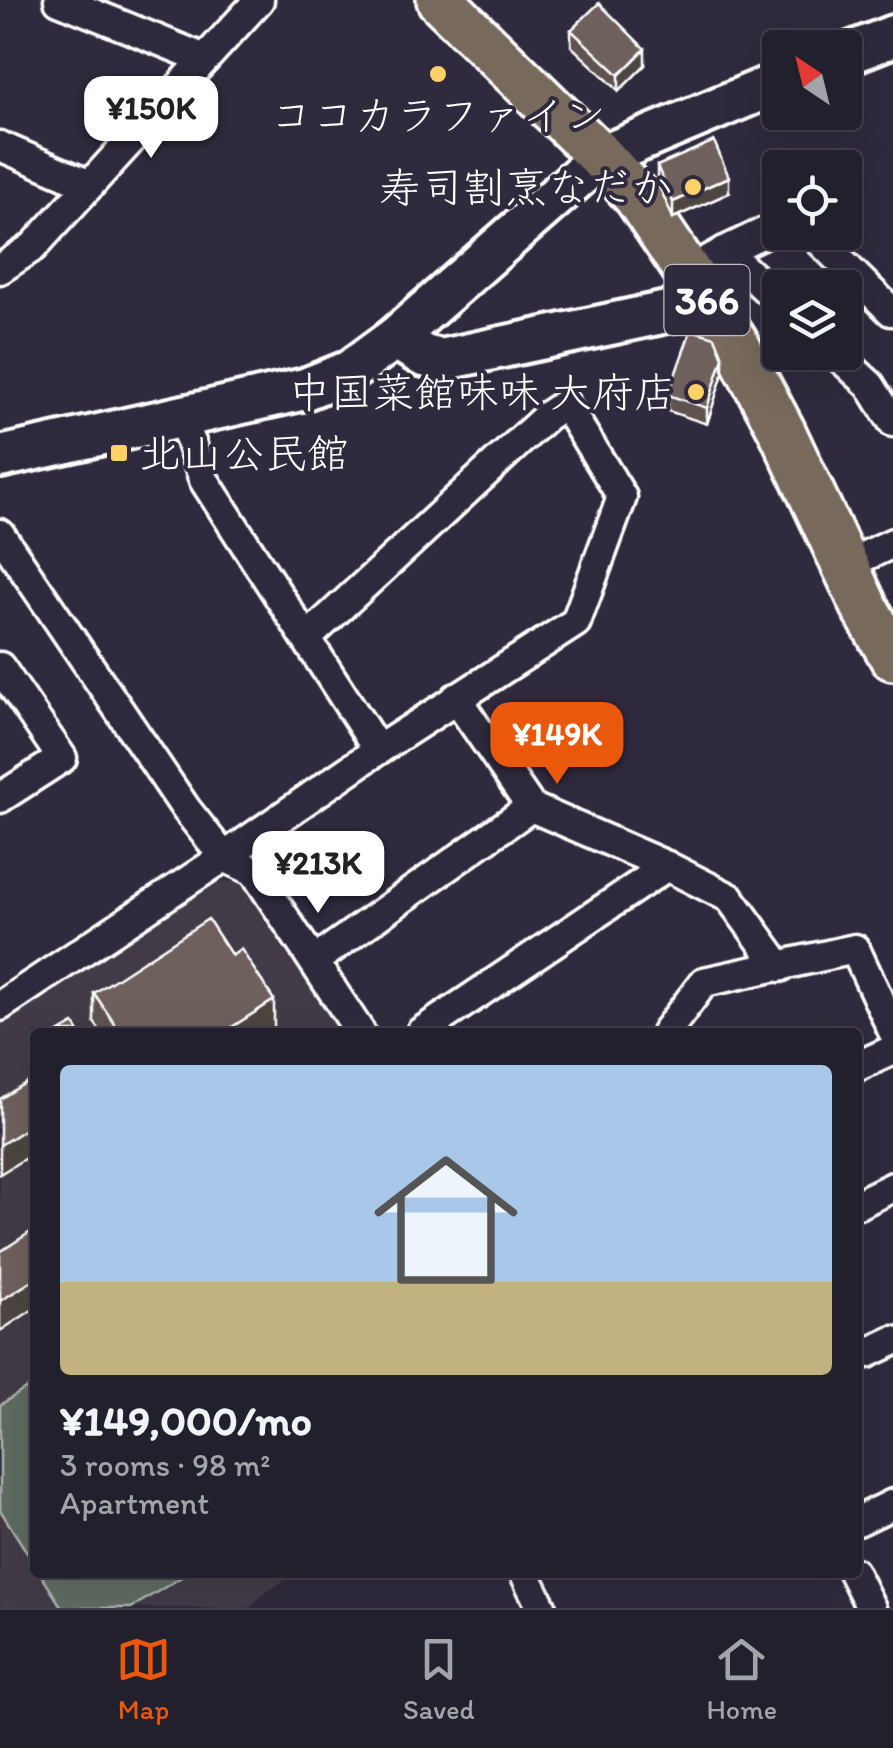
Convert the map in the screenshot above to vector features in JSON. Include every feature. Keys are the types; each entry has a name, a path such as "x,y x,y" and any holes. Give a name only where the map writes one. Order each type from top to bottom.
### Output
{"highway":[{"name":"366","path":"440,0 601,156 707,275 734,341 893,657"}],"main road":[{"path":"862,48 893,36"},
{"path":"0,457 305,389 350,370 395,338 601,156 762,89"},
{"path":"395,338 424,356 441,360 707,275"}],"street":[{"path":"59,0 205,59"},
{"path":"0,269 34,247 258,0"},
{"path":"0,146 90,185"},
{"path":"707,275 762,237"},
{"path":"829,250 891,311"},
{"path":"707,275 762,295"},
{"path":"854,370 870,385 893,422"},
{"path":"0,1006 456,698 576,622 622,497 565,404 547,416 306,638"},
{"path":"182,417 204,480 378,750"},
{"path":"0,534 186,808 224,857 254,872 357,1028"},
{"path":"846,565 893,543"},
{"path":"0,667 62,758 0,798"},
{"path":"456,698 531,807 730,898 780,967"},
{"path":"314,960 531,807"},
{"path":"428,1028 667,866"},
{"path":"669,1028 704,982 856,950 893,1031"},
{"path":"862,1064 893,1050"},
{"path":"862,1202 893,1187"},
{"path":"862,1519 893,1504"},
{"path":"527,1578 542,1608"},
{"path":"856,1578 871,1608"}],"shaded area":[{"path":"201,878 248,884 342,1028 30,1028 30,1578 288,1578 249,1608 0,1608 0,1019"},
{"path":"30,1386 30,1557 0,1510 0,1405"},
{"path":"43,1578 180,1578 131,1608 62,1608"}],"building":[{"path":"599,3 645,49 619,75 571,30"},
{"path":"714,141 729,177 673,202 657,166"},
{"name":"中国菜館味味 大府店","path":"691,330 715,337 723,357 707,408 668,395"},
{"path":"208,919 232,956 241,949 274,1000 230,1028 117,1028 94,993"},
{"path":"30,1080 30,1126 0,1145 0,1099"},
{"path":"30,1232 30,1282 0,1301 0,1252"}],"place":[{"name":"ココカラファイン","path":"438,74"},
{"name":"寿司割烹なだか","path":"693,187"},
{"name":"中国菜館味味 大府店","path":"696,392"},
{"name":"北山公民館","path":"119,453"}]}
